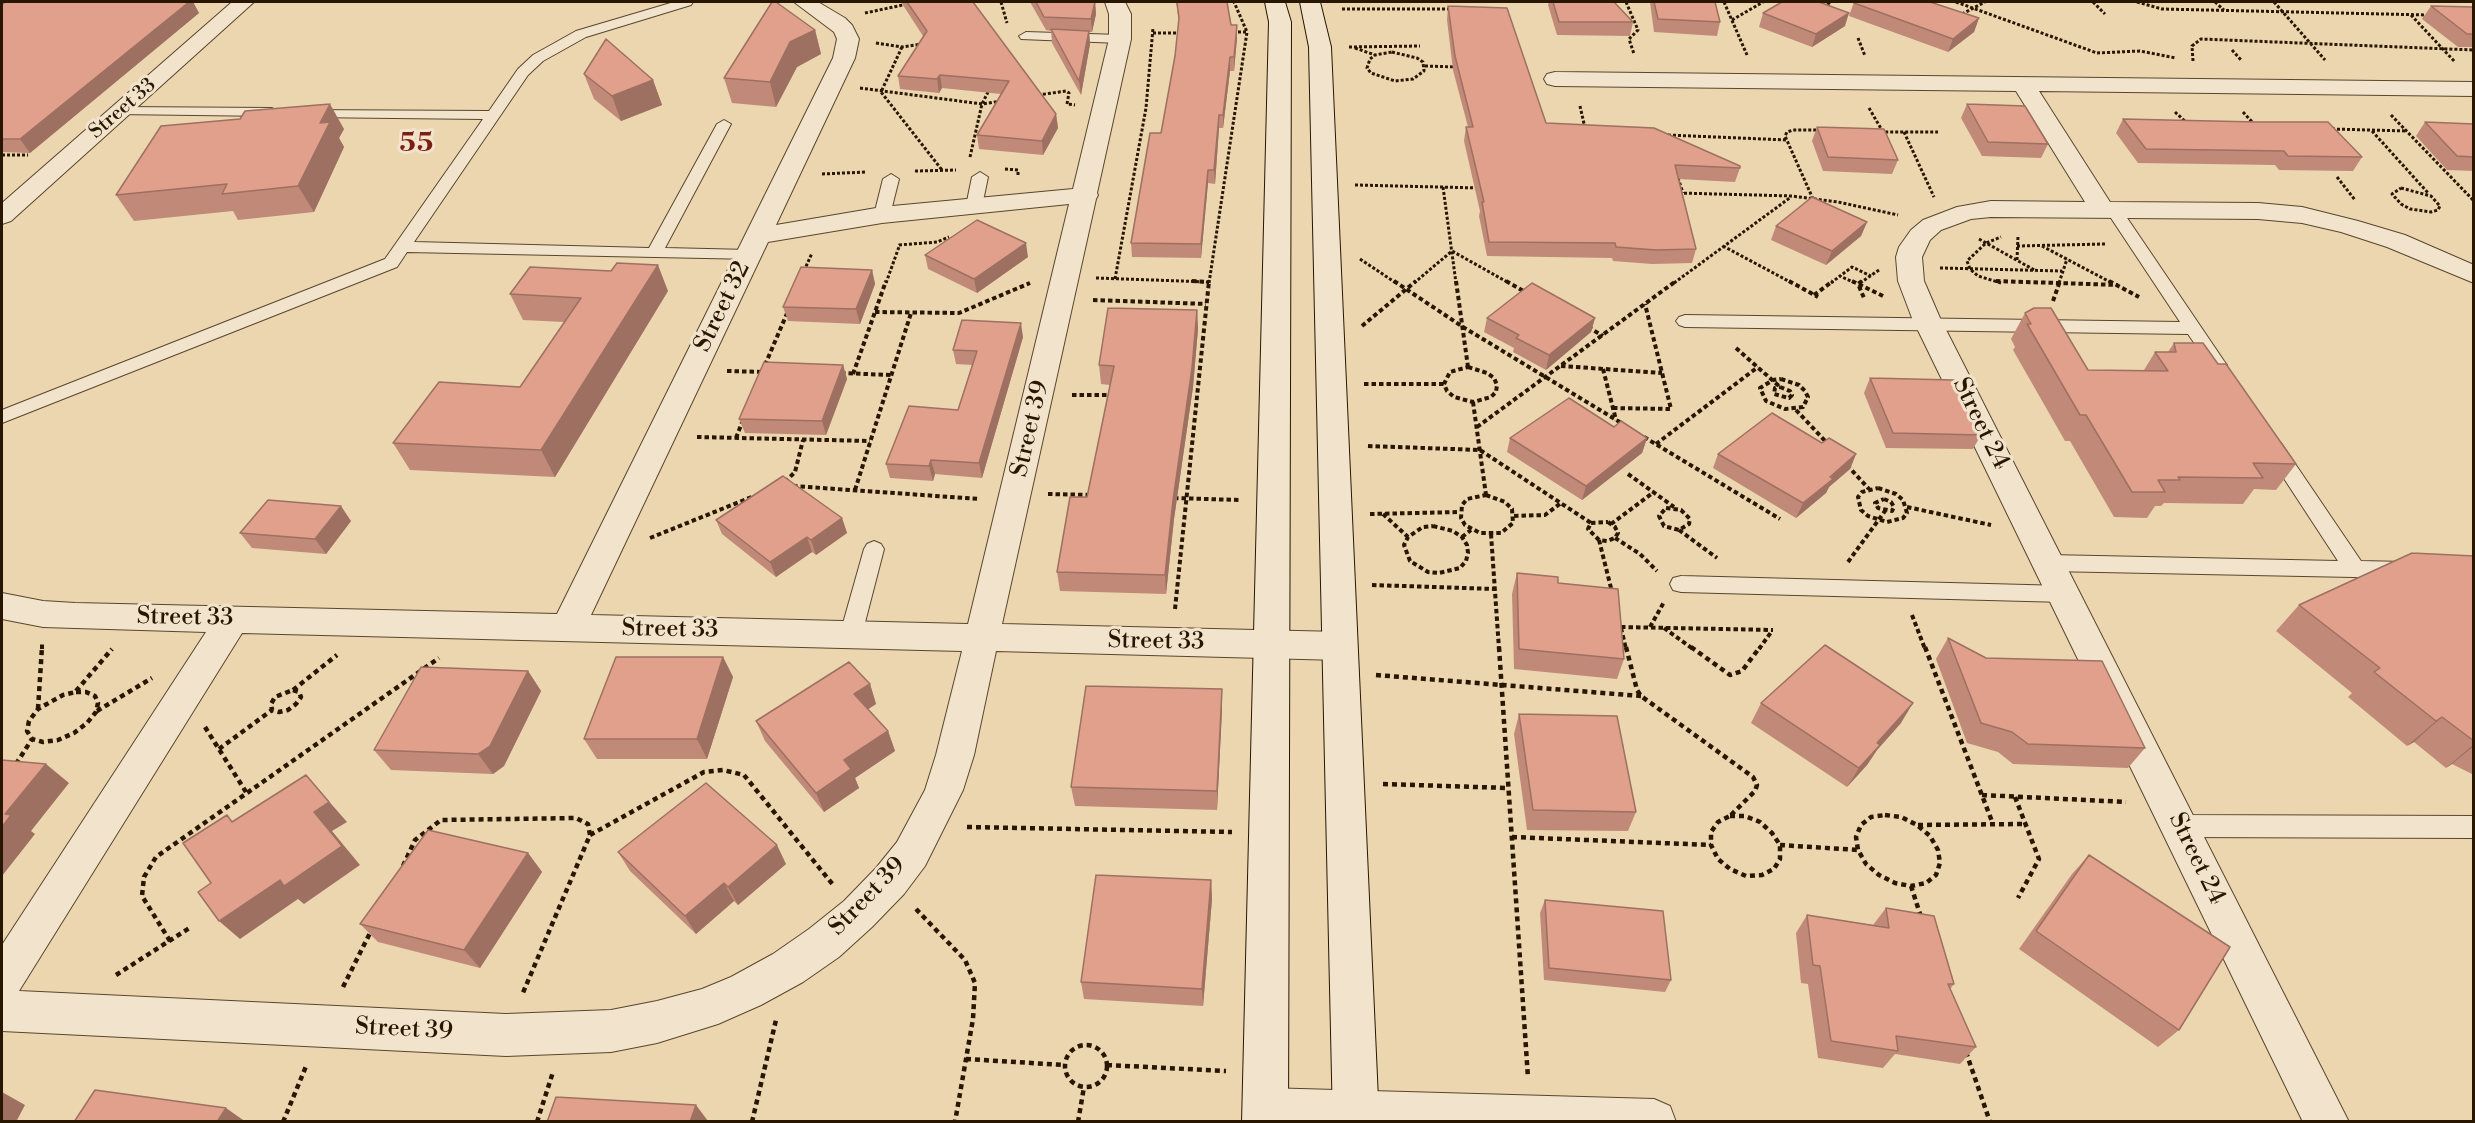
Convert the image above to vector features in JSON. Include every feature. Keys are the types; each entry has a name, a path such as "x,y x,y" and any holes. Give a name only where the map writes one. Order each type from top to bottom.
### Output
{"street":[{"name":"Street 33","path":"2,216 14,195 121,111 244,2"},
{"path":"804,2 840,29"},
{"name":"Street 39","path":"2,1011 506,1035 611,1031 657,1023 703,1009 746,991 788,968 824,943 858,914 890,881 927,826 944,790 955,754 1106,105 1120,39 1121,20 1115,2"},
{"path":"1275,2 1280,22 1265,1102 1356,1116 1530,1117 1654,1122"},
{"path":"1312,6 1336,47 1325,184 1356,1116"},
{"name":"Street 32","path":"568,627 833,82 848,48 840,29"},
{"path":"1555,79 2474,89"},
{"path":"2023,84 2107,209"},
{"path":"754,246 824,224 882,215 1086,195"},
{"path":"1908,267 1912,247 1920,235 1938,222 1966,212 1991,209 2258,211 2302,215 2349,226 2396,242 2474,275"},
{"name":"Street 24","path":"1908,267 1911,281 1929,322 2326,1122"},
{"name":"Street 33","path":"2,606 43,614 232,620 1272,644 1341,659"},
{"path":"2,981 232,620"}],"lane":[{"path":"2,417 387,265 403,248 523,72 538,58 581,34 686,2"},
{"path":"1026,36 1120,39"},
{"path":"121,111 494,115"},
{"path":"654,253 724,124"},
{"path":"974,206 980,177"},
{"path":"882,215 891,179"},
{"path":"2107,209 2136,243 2225,376"},
{"path":"403,248 654,253 754,246"},
{"path":"1685,321 1869,324 1929,322 2044,326 2191,325"},
{"path":"2264,434 2355,569"},
{"path":"851,634 874,549"},
{"path":"2049,563 2420,570"},
{"path":"1681,584 2064,594"},
{"path":"2175,815 2474,827"}],"path":[{"path":"840,29 917,2"},
{"path":"1001,2 1008,30"},
{"path":"1172,642 1206,304 1247,32 1234,2"},
{"path":"1626,2 1638,30 1629,39 1643,80"},
{"path":"1724,2 1757,81"},
{"path":"1732,20 1763,2"},
{"path":"1819,12 1830,2"},
{"path":"1956,2 2102,54"},
{"path":"1958,16 1985,2"},
{"path":"2093,2 2105,14"},
{"path":"2137,2 2162,9 2431,15"},
{"path":"2216,2 2224,11"},
{"path":"2274,2 2311,44 2407,131 2474,201"},
{"path":"1818,4 1836,10"},
{"path":"1312,6 1453,9"},
{"path":"2410,15 2458,66"},
{"path":"1116,279 1146,108 1152,22"},
{"path":"840,29 902,47 926,43"},
{"path":"1153,33 1188,32"},
{"path":"1224,32 1247,32"},
{"path":"2193,86 2192,46 2201,39 2474,50"},
{"path":"1336,47 1420,46"},
{"path":"881,92 902,47"},
{"path":"1336,47 1375,55 1392,52 1410,54 1423,62 1425,66"},
{"path":"1375,55 1367,63 1367,68 1385,79 1413,79 1424,71 1425,66"},
{"path":"1425,66 1460,67"},
{"path":"833,82 881,92 982,104 1003,101"},
{"path":"1852,82 1883,132"},
{"path":"969,159 982,104 991,84"},
{"path":"2154,85 2181,118 2196,125"},
{"path":"1035,96 1066,91 1069,93 1067,104 1106,105"},
{"path":"881,92 942,170"},
{"path":"2246,127 2256,127"},
{"path":"2325,129 2407,131"},
{"path":"1813,199 1785,136 1787,132 1793,130 1827,131"},
{"path":"2371,130 2431,196 2440,206 2438,210 2421,211 2401,204 2392,194 2401,188 2431,196"},
{"path":"1577,132 1586,132"},
{"path":"1872,132 1938,132"},
{"path":"1904,132 1938,222"},
{"path":"1664,135 1787,140"},
{"path":"1677,174 1683,193"},
{"path":"1325,184 1487,189"},
{"path":"1443,187 1468,368"},
{"path":"1671,193 1792,196 1938,222 1986,243 2036,271"},
{"path":"1477,427 1792,196"},
{"path":"853,374 911,212"},
{"path":"802,276 824,224"},
{"path":"2008,235 1986,243 1967,261 1970,269 1978,276 2001,283 2118,285"},
{"path":"1326,237 1462,327 1626,426"},
{"path":"2017,246 2136,243"},
{"path":"1723,246 1869,324"},
{"path":"2042,246 2191,325"},
{"path":"1330,350 1452,251"},
{"path":"1452,251 1533,296"},
{"path":"2044,326 2067,259"},
{"path":"1814,295 1852,267 1871,276"},
{"path":"1908,267 2062,271"},
{"path":"1840,276 1929,322"},
{"path":"875,312 967,311 1066,281 1116,279 1209,282"},
{"path":"1066,281 1206,304"},
{"path":"1613,408 1671,409 1645,304"},
{"path":"759,381 789,308"},
{"path":"855,490 911,313"},
{"path":"1707,321 1780,387 1790,391 1792,394 1789,398 1779,398 1774,394 1775,388 1780,387"},
{"path":"1583,325 1603,336"},
{"path":"1561,366 1662,373"},
{"path":"1656,444 1758,367"},
{"path":"1468,368 1487,373 1494,378 1497,385 1496,392 1491,397 1473,402 1454,397 1447,391 1444,384 1450,372 1468,368"},
{"path":"1603,369 1616,420"},
{"path":"693,370 774,372"},
{"path":"831,373 891,375"},
{"path":"1773,380 1791,381 1805,391 1808,397 1807,402 1796,409 1775,407 1766,401 1761,388 1773,380"},
{"path":"1331,384 1444,384"},
{"path":"1039,395 1118,395"},
{"path":"1186,395 1197,395"},
{"path":"1473,402 1486,495"},
{"path":"1796,409 1828,445"},
{"path":"736,438 743,419"},
{"path":"1636,432 1780,519"},
{"path":"660,436 870,441"},
{"path":"803,440 795,472 790,479 780,485 1015,497 1096,495"},
{"path":"1334,445 1480,450 1592,523"},
{"path":"1844,462 1869,489"},
{"path":"1628,474 1687,514 1690,519 1689,524 1679,530 1664,526 1660,521 1661,511 1666,508 1677,509"},
{"path":"1907,507 1907,513 1896,521 1877,520 1868,516 1858,503 1858,497 1862,492 1878,488 1896,494 1907,507 2035,534"},
{"path":"1611,524 1654,492"},
{"path":"601,558 759,493"},
{"path":"1486,495 1505,502 1514,516 1513,523 1508,529 1491,534 1471,530 1465,525 1460,512 1467,500 1486,495"},
{"path":"1164,497 1275,501"},
{"path":"1830,588 1877,520 1885,511 1892,511 1894,507 1891,502 1884,499 1878,500 1875,503 1878,508 1885,511"},
{"path":"1514,516 1545,515 1561,503"},
{"path":"1336,514 1460,512"},
{"path":"1382,513 1408,537"},
{"path":"1599,521 1611,524 1618,533 1615,538 1607,541 1599,540 1588,529 1592,523 1599,521"},
{"path":"1423,527 1444,528 1462,537 1467,545 1466,561 1460,568 1439,573 1428,572 1410,561 1404,545 1408,537 1423,527"},
{"path":"1462,537 1471,530"},
{"path":"1491,534 1530,1117"},
{"path":"1615,538 1640,554 1664,577 1681,584"},
{"path":"1599,540 1612,594"},
{"path":"1338,583 1496,589"},
{"path":"1902,590 1993,824"},
{"path":"38,709 43,614"},
{"path":"1618,616 1641,696 1754,777 1755,791 1730,816 1718,822 1711,832 1711,845 1718,859 1746,876 1762,875 1774,869 1780,859 1780,845 1772,833 1760,822 1745,816 1730,816"},
{"path":"76,692 139,617"},
{"path":"170,941 142,896 144,877 156,857 486,626"},
{"path":"1621,627 1773,630 1742,671 1730,675 1664,628"},
{"path":"1341,659 1502,685 1641,696"},
{"path":"293,690 299,692 301,698 288,710 279,712 272,710 271,704 284,692 293,690"},
{"path":"76,692 86,692 95,696 98,703 96,712 87,723 74,733 58,740 43,742 32,739 27,731 29,721 38,709 63,695 76,692"},
{"path":"185,694 246,792"},
{"path":"219,749 272,710"},
{"path":"16,765 32,739"},
{"path":"590,835 704,772 723,770 744,775 858,914"},
{"path":"1345,783 1508,788"},
{"path":"1982,795 2015,796 2175,815"},
{"path":"2015,796 2039,859 2018,898"},
{"path":"1893,816 1917,825 1930,836 1938,850 1940,863 1936,875 1926,883 1911,886 1895,883 1879,875 1866,864 1858,850 1856,837 1861,825 1871,818 1893,816"},
{"path":"400,871 415,840 441,820 576,818 588,824 590,835 506,1035"},
{"path":"1917,825 2025,824"},
{"path":"927,826 1269,833"},
{"path":"1512,837 1711,845"},
{"path":"1780,845 1858,850"},
{"path":"890,881 965,960 975,983 973,1019 955,1122"},
{"path":"1911,886 1922,920"},
{"path":"283,1122 323,1026 375,923"},
{"path":"113,977 191,927"},
{"path":"752,1122 788,968"},
{"path":"537,1122 566,1034"},
{"path":"1964,1043 1990,1122"},
{"path":"1087,1045 1098,1047 1105,1055 1107,1065 1104,1076 1095,1084 1084,1086 1074,1084 1067,1076 1064,1065 1069,1055 1077,1047 1087,1045"},
{"path":"966,1059 1064,1065"},
{"path":"1107,1065 1265,1102"},
{"path":"1078,1122 1084,1086"}],"building":[{"path":"6,2 189,2 20,139 2,139 2,4"},
{"path":"772,2 776,2 815,30 790,42 770,82 724,78"},
{"path":"907,2 973,2 1056,114 1042,141 977,135 1009,81 940,75 937,79 898,76 927,31"},
{"path":"1036,2 1095,2 1091,19 1044,17"},
{"path":"1177,2 1227,2 1231,25 1237,25 1234,57 1230,57 1223,115 1219,115 1214,170 1208,170 1201,244 1131,243 1150,133 1161,133 1175,56 1179,18"},
{"path":"1553,2 1614,2 1633,22 1559,22"},
{"path":"1654,2 1715,2 1720,22 1658,19"},
{"path":"1782,2 1819,2 1849,13 1816,34 1763,13"},
{"path":"1854,2 1930,2 1979,18 1953,39"},
{"path":"1448,6 1507,8 1546,123 1654,128 1740,166 1740,168 1675,165 1696,249 1656,250 1616,247 1615,243 1489,242 1482,202 1484,202 1466,127 1473,127 1455,56"},
{"path":"2431,6 2474,7 2474,34 2467,34"},
{"path":"1051,29 1089,31 1079,81"},
{"path":"606,39 653,80 612,96 584,74"},
{"path":"330,104 320,123 330,122 298,186 222,194 227,184 116,195 161,126 240,119 245,111"},
{"path":"1967,104 2025,106 2048,144 1988,142"},
{"path":"2123,119 2328,122 2362,157 2288,156 2284,151 2146,149"},
{"path":"2425,122 2474,124 2474,157 2457,156"},
{"path":"1817,127 1884,129 1898,160 1828,157"},
{"path":"1812,197 1867,222 1832,251 1776,226"},
{"path":"977,220 1026,243 974,279 925,255"},
{"path":"617,263 658,265 541,450 393,443 439,382 520,387 581,298 510,294 530,267 611,271"},
{"path":"801,267 872,270 856,309 783,307"},
{"path":"1532,283 1595,318 1549,355 1516,338 1519,335 1487,318"},
{"path":"1108,308 1197,310 1192,368 1165,575 1057,572 1070,497 1087,497 1114,366 1099,365"},
{"path":"2034,308 2051,308 2088,370 2168,371 2155,352 2176,352 2174,343 2203,343 2218,364 2226,364 2296,464 2253,463 2263,478 2178,477 2180,480 2158,480 2165,492 2132,492 2086,415 2080,415 2027,324 2031,324 2025,313"},
{"path":"962,320 1021,323 979,463 931,460 929,466 886,464 909,406 958,410 977,351 953,350"},
{"path":"764,362 843,365 822,421 739,419"},
{"path":"1870,378 1954,380 1981,435 1893,433"},
{"path":"1569,398 1614,427 1621,421 1647,438 1586,486 1510,438"},
{"path":"1772,413 1822,443 1829,438 1856,454 1830,477 1833,479 1803,503 1718,454"},
{"path":"783,476 842,518 811,540 807,537 770,562 716,520"},
{"path":"268,500 341,506 315,539 240,533"},
{"path":"2412,553 2474,556 2474,741 2442,717 2436,721 2374,672 2380,668 2299,605"},
{"path":"1517,573 1558,577 1558,583 1618,589 1624,659 1519,649"},
{"path":"1948,638 1986,658 2102,661 2145,748 2028,744 2012,732 1981,723"},
{"path":"1825,645 1913,703 1877,743 1880,745 1859,768 1761,703"},
{"path":"616,657 723,657 697,739 584,739"},
{"path":"849,662 870,684 854,694 888,731 844,760 851,769 816,793 756,721"},
{"path":"421,667 528,671 490,746 478,754 374,750"},
{"path":"1086,686 1222,689 1217,791 1071,787"},
{"path":"1519,714 1617,716 1636,812 1533,810"},
{"path":"2,760 46,764 5,814 11,815 2,827"},
{"path":"306,775 329,802 314,812 342,846 284,886 280,880 219,921 198,892 211,883 183,843 227,815 232,822"},
{"path":"706,783 777,845 728,887 724,883 685,916 618,852"},
{"path":"428,830 528,853 464,950 360,924"},
{"path":"2089,855 2230,947 2179,1030 2036,931"},
{"path":"1096,875 1211,880 1202,989 1081,982"},
{"path":"1545,900 1663,911 1671,980 1549,968"},
{"path":"1886,908 1934,916 1954,984 1948,984 1976,1047 1896,1036 1898,1051 1831,1041 1820,966 1813,965 1807,915 1889,928"},
{"path":"95,1090 226,1108 217,1122 74,1122"},
{"path":"556,1097 696,1105 690,1122 547,1122"}],"district":[{"name":"55","path":"417,145"}]}
